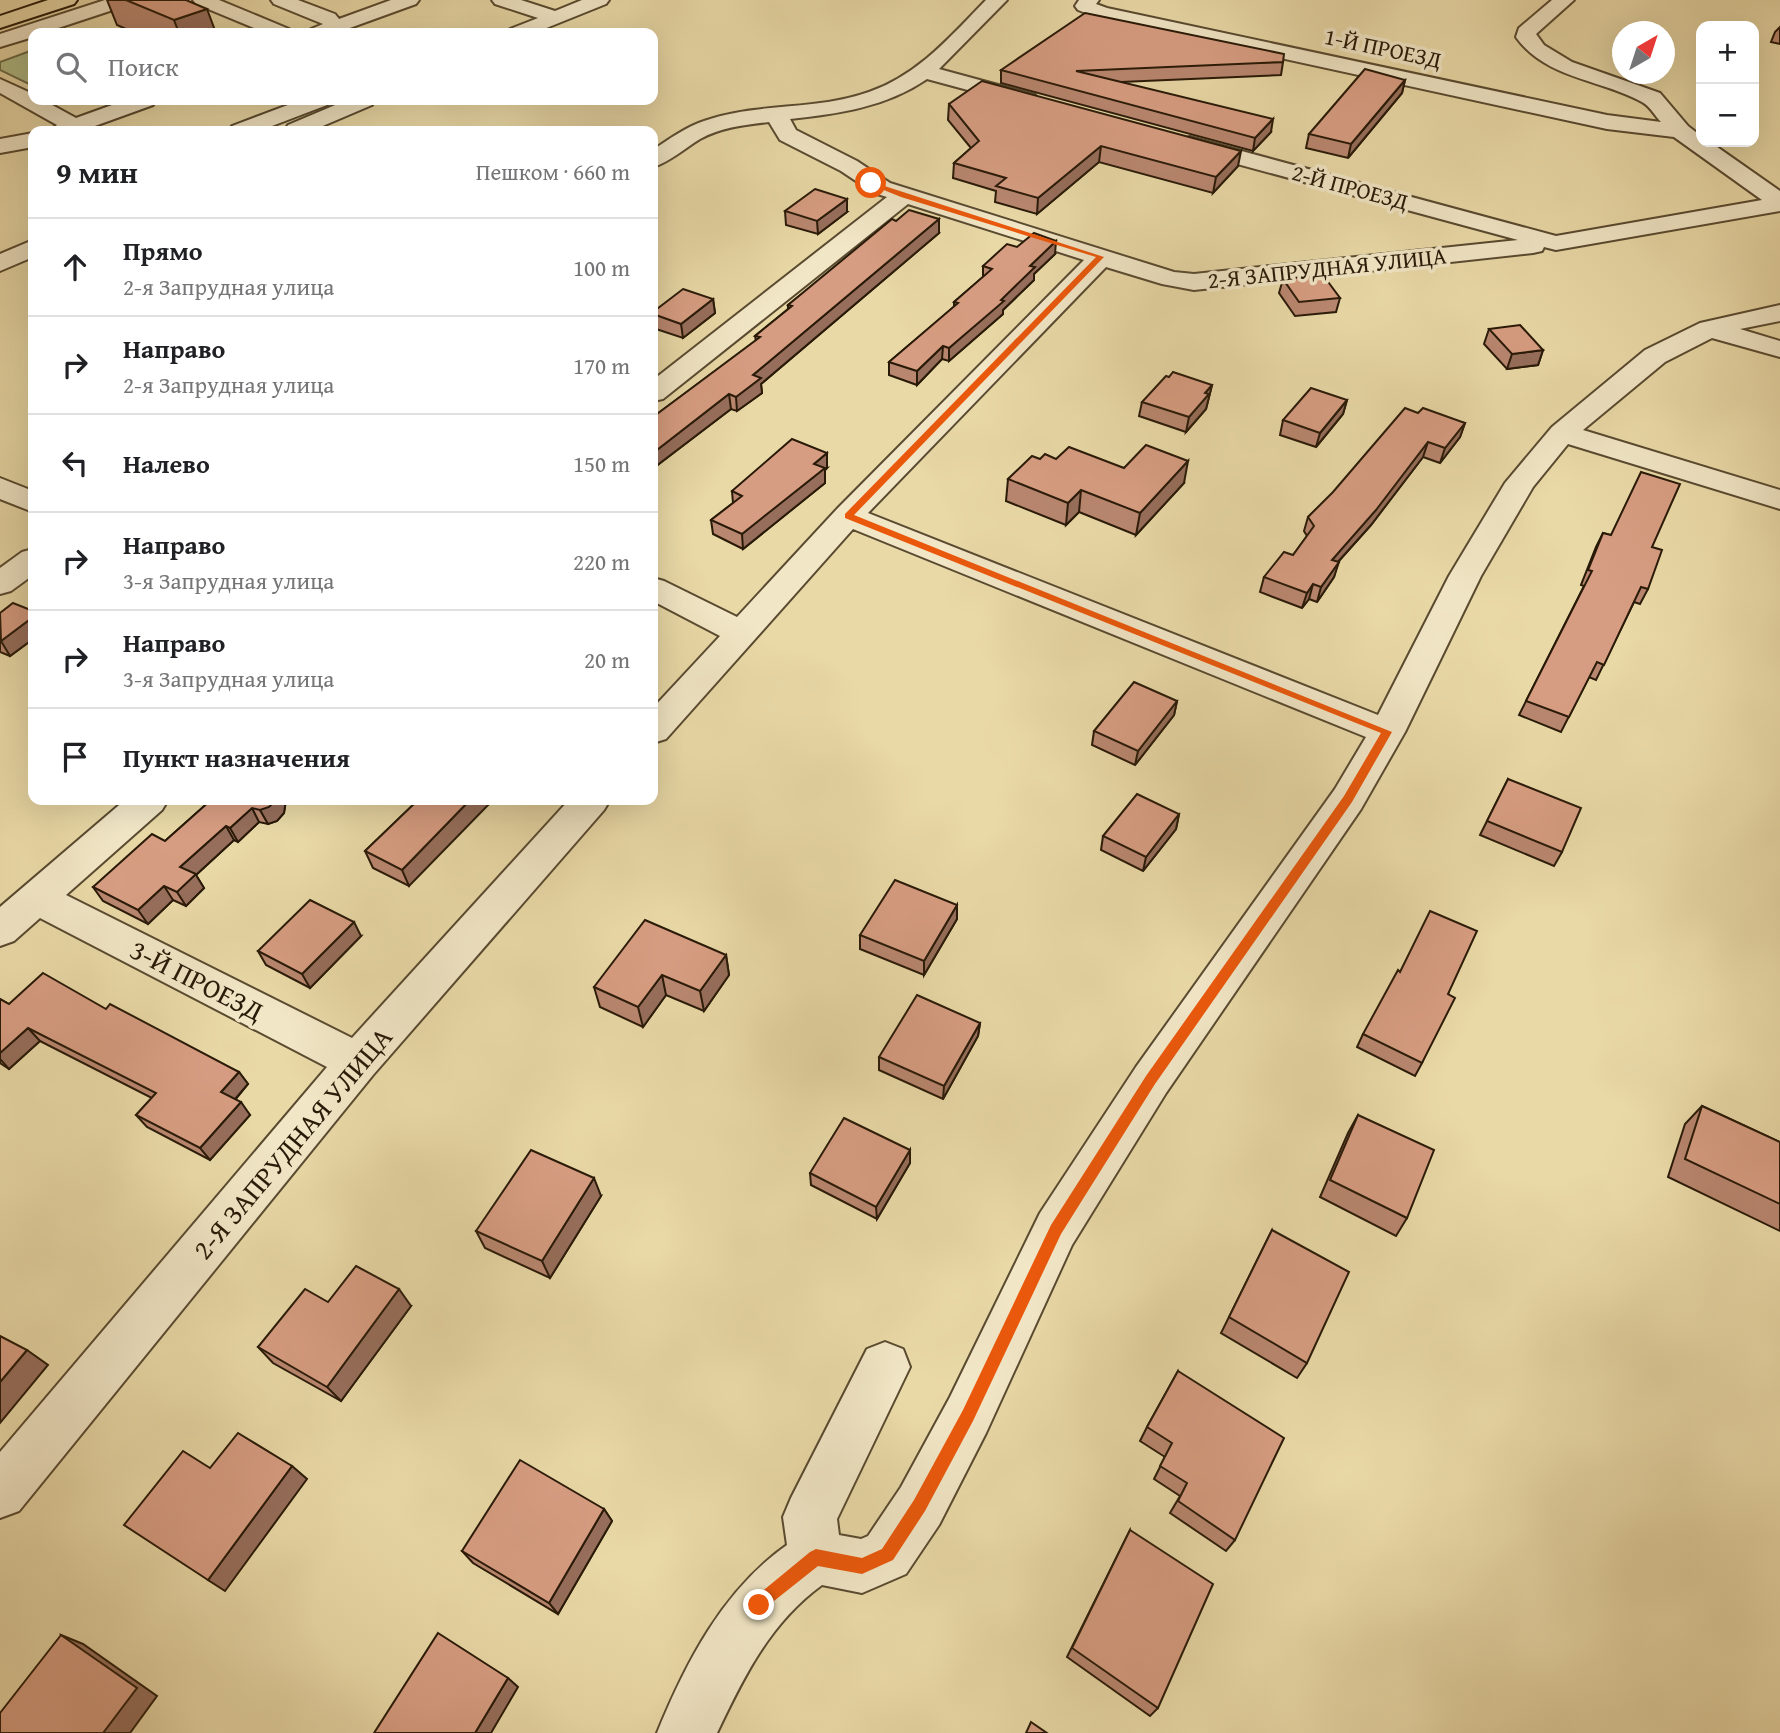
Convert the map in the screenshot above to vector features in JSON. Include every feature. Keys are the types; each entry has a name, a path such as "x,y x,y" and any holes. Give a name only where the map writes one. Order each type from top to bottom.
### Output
{"main road":[{"path":"0,6 20,0"},
{"path":"0,22 67,0"}],"street":[{"path":"61,28 124,0"},
{"path":"203,0 270,28"},
{"path":"281,0 328,18 327,28"},
{"path":"332,28 409,0"},
{"path":"502,0 547,14"},
{"path":"498,28 599,0"},
{"path":"658,157 709,126 850,104 875,97 925,72 997,0"},
{"name":"1-Й ПРОЕЗД","path":"1089,0 1085,6 1101,13 1607,122 1680,131"},
{"path":"1564,0 1532,25 1526,32 1526,37 1552,59 1607,73 1652,98 1680,131 1780,203"},
{"path":"525,28 547,14"},
{"path":"0,41 28,35"},
{"path":"925,72 1046,104"},
{"path":"0,85 28,103"},
{"path":"31,105 63,126"},
{"path":"76,126 132,105"},
{"path":"253,126 306,105"},
{"path":"304,126 352,105"},
{"name":"2-Я ЗАПРУДНАЯ УЛИЦА","path":"779,114 780,125 789,135 849,166 871,183 1171,279 1194,282 1556,243"},
{"name":"2-Й ПРОЕЗД","path":"1167,137 1556,243 1780,203"},
{"path":"0,146 28,141"},
{"path":"658,389 904,195"},
{"path":"0,264 28,250"},
{"path":"658,724 848,516 1101,257"},
{"path":"816,1557 862,1566 887,1555 920,1506 968,1415 1056,1229 1151,1080 1348,799 1387,732 1465,576 1520,483 1562,433 1604,395 1655,356 1709,329 1780,313"},
{"path":"1709,329 1780,349"},
{"path":"1562,433 1780,500"},
{"path":"0,487 28,501"},
{"path":"848,516 1387,732"},
{"path":"0,584 28,563"},
{"path":"658,590 740,632"},
{"path":"0,930 143,805"},
{"name":"2-Я ЗАПРУДНАЯ УЛИЦА","path":"0,1492 358,1062 586,805"},
{"name":"3-Й ПРОЕЗД","path":"37,898 358,1062"},
{"path":"816,1557 810,1517 885,1367"},
{"path":"685,1733 739,1634 759,1605 816,1557"}],"green space":[{"path":"28,52 28,84 0,70 0,62"}],"building":[{"path":"126,0 186,0 207,9 174,20"},
{"path":"1085,13 1284,54 1283,62 1076,71 1273,119 1255,138 1001,70"},
{"path":"1365,69 1405,80 1351,144 1309,134"},
{"path":"982,81 1241,151 1216,177 1101,146 1038,198 996,186 1006,178 954,163 979,141 949,104"},
{"path":"815,189 847,199 817,221 785,211"},
{"path":"909,210 939,219 753,375 761,378 736,397 729,394 658,449 658,413 760,337 755,336 792,306 788,305 892,219 896,221"},
{"path":"1034,233 1056,241 1030,266 1035,267 1001,300 1004,301 949,348 943,346 917,371 889,362 958,303 954,302 992,269 983,266 1007,244 1017,247"},
{"path":"1323,275 1340,298 1299,302 1283,279"},
{"path":"683,289 713,299 681,324 658,316 658,308"},
{"path":"1520,325 1543,350 1512,354 1489,329"},
{"path":"1173,372 1212,385 1205,393 1209,394 1189,417 1142,402"},
{"path":"1311,388 1347,400 1320,433 1283,420"},
{"path":"1405,408 1418,413 1423,408 1465,423 1445,448 1428,442 1376,510 1332,560 1339,562 1321,587 1313,584 1307,593 1264,577 1284,552 1293,555 1314,526 1308,517"},
{"path":"792,439 827,453 814,464 825,468 742,534 711,520 742,496 732,491"},
{"path":"1146,445 1188,461 1140,513 1081,490 1068,503 1008,479 1032,456 1040,459 1045,454 1056,459 1069,447 1124,468"},
{"path":"1641,472 1680,484 1652,547 1662,550 1648,589 1641,587 1604,665 1597,662 1569,717 1526,701 1592,571 1588,570 1603,533 1611,535"},
{"path":"13,603 28,609 28,621 1,641 0,613"},
{"path":"1134,682 1177,701 1138,751 1094,731"},
{"path":"1508,779 1581,808 1562,852 1487,821"},
{"path":"1137,794 1179,814 1146,857 1103,836"},
{"path":"205,805 271,805 260,810 252,808 230,828 226,826 180,867 196,874 177,892 164,886 138,910 93,887 152,834 165,841"},
{"path":"413,805 465,805 402,870 365,851"},
{"path":"895,880 957,905 924,961 860,935"},
{"path":"310,900 354,922 302,974 258,951"},
{"path":"1430,911 1477,931 1448,994 1455,998 1422,1063 1363,1034 1398,970 1400,972"},
{"path":"645,920 726,955 700,991 662,975 638,1007 594,987"},
{"path":"43,973 106,1009 110,1004 239,1072 221,1092 241,1102 200,1148 136,1115 156,1093 28,1028 0,1053 0,999 9,1004"},
{"path":"917,995 980,1023 944,1086 879,1057"},
{"path":"1702,1106 1780,1142 1780,1204 1685,1159"},
{"path":"1358,1115 1434,1150 1407,1218 1330,1180"},
{"path":"844,1118 910,1150 876,1207 810,1173"},
{"path":"531,1150 594,1178 542,1261 476,1231"},
{"path":"1272,1230 1349,1272 1307,1363 1229,1317"},
{"path":"356,1266 399,1289 327,1387 258,1347 305,1289 328,1302"},
{"path":"0,1336 27,1350 0,1382"},
{"path":"1178,1371 1284,1438 1235,1540 1178,1501 1187,1483 1160,1466 1172,1443 1147,1427"},
{"path":"238,1433 292,1466 208,1580 124,1525 183,1451 210,1468"},
{"path":"520,1460 604,1509 549,1603 462,1551"},
{"path":"1130,1530 1213,1584 1158,1708 1072,1648"},
{"path":"438,1633 508,1678 475,1733 374,1733"},
{"path":"61,1635 137,1688 103,1733 0,1733 0,1713"},
{"path":"1031,1722 1047,1733 1026,1733"}],"route":[{"path":"759,1605 816,1557 845,1565 862,1566 887,1555 920,1506 968,1415 1056,1229 1151,1080 1348,799 1387,732 848,516 1101,257 871,183"}]}
